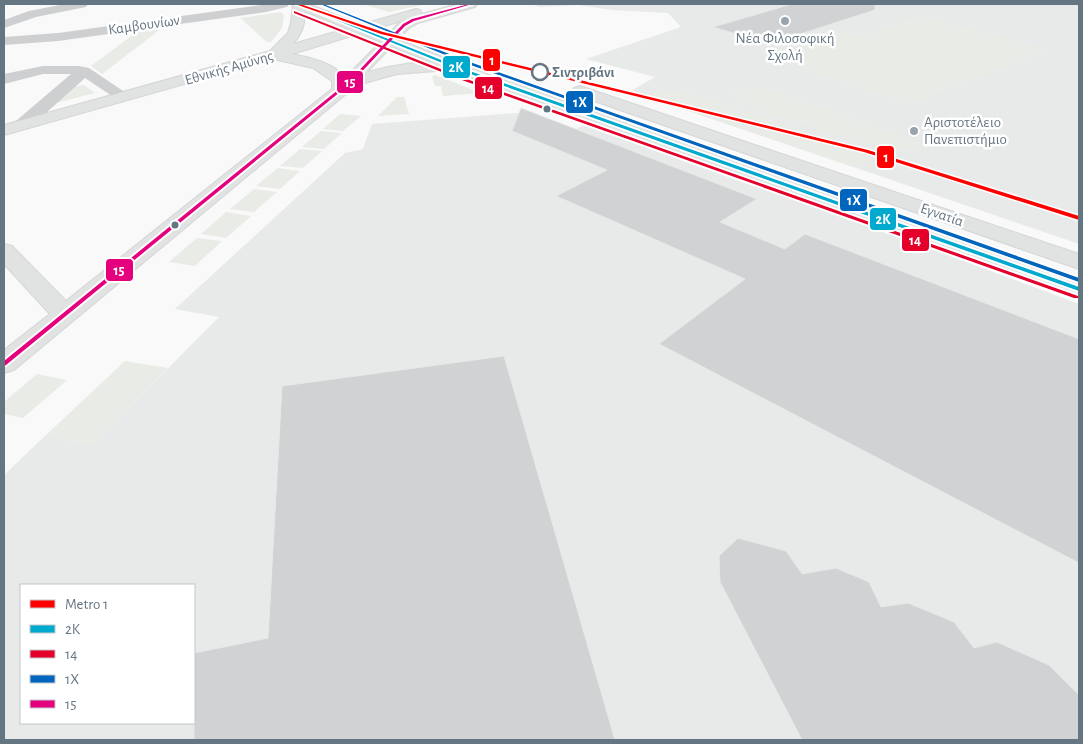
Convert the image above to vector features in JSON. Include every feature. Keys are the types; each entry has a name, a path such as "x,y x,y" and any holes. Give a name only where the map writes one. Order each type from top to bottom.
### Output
{"main road":[{"name":"Εγνατία","path":"298,4 359,28 394,35 1079,262"},
{"path":"274,55 297,29 299,20 298,4"},
{"name":"Εγνατία","path":"323,4 380,22 394,35 464,70 1079,289"},
{"name":"Εθνικής Αμύνης","path":"4,130 274,55 380,22 454,4"},
{"path":"4,364 345,86 394,35 413,20 471,4"},
{"path":"274,55 304,61 327,70 345,86"},
{"path":"345,86 374,73 404,68 435,67 464,70"},
{"path":"4,251 65,315"}],"street":[{"path":"4,24 33,14 82,4"},
{"name":"Καμβουνίων","path":"4,41 68,35 266,8 283,4"},
{"path":"20,7 33,14"},
{"path":"4,79 43,70 84,71 124,97"},
{"path":"22,125 84,71"}],"shaded area":[{"path":"362,4 427,4 389,12"},
{"name":"Αριστοτέλειο Πανεπιστήμιο","path":"530,4 1079,4 1079,244 631,91 655,77 586,59 681,27 668,13 612,10 578,5 540,7"},
{"path":"281,12 284,16 282,28 271,42 267,42 240,18"},
{"path":"918,16 1049,50 910,104 771,60 797,52 791,49 836,33 870,35"},
{"path":"162,28 102,74 91,66 138,31"},
{"path":"435,75 481,93 443,96 441,86 435,86 432,76"},
{"path":"84,85 95,93 56,103 76,86"},
{"path":"765,87 936,148 902,150 888,145 866,145 774,115 736,100 731,90"},
{"path":"663,90 690,93 715,100 860,151 868,156 869,160 853,167 644,96"},
{"path":"397,97 404,97 409,114 378,116"},
{"path":"531,112 576,129 586,124 771,189 1079,304 1079,740 4,740 4,475 45,436 92,445 219,317 175,309 345,153 363,149 372,124"},
{"path":"340,114 361,116 343,131 323,129"},
{"path":"321,131 342,133 324,149 302,147"},
{"path":"300,149 322,151 303,168 280,166"},
{"path":"278,168 300,171 280,189 256,186"},
{"path":"254,189 277,192 254,212 230,209"},
{"path":"226,212 251,216 226,238 201,234"},
{"path":"197,238 222,241 195,266 169,262"},
{"path":"125,361 168,368 92,445 45,436"},
{"path":"37,374 67,380 23,418 4,414 4,402"}],"building":[{"name":"Νέα Φιλοσοφική Σχολή","path":"792,4 875,4 875,10 769,44 713,27"},
{"path":"521,108 757,199 720,222 785,249 805,234 1079,339 1079,563 659,344 745,279 556,196 607,170 512,131"},
{"path":"504,356 615,740 194,740 195,653 268,638 282,386"},
{"path":"738,538 786,551 802,574 836,568 869,582 881,607 908,603 954,622 974,648 997,642 1049,665 1079,695 1079,740 802,740 720,582 719,556"}],"metro line":[{"name":"1","path":"297,4 382,33 866,151 1079,218"}],"transit line":[{"name":"2Κ","path":"298,4 463,70 1079,289"},
{"name":"1Χ","path":"321,4 466,62 1079,280"},
{"name":"15","path":"4,364 350,82 404,25 413,20 471,4"},
{"name":"14","path":"295,12 460,78 1076,297"}],"place":[{"name":"Νέα Φιλοσοφική Σχολή","path":"785,21"},
{"name":"Σιντριβάνι","path":"540,72"},
{"name":"Αριστοτέλειο Πανεπιστήμιο","path":"914,131"}]}
